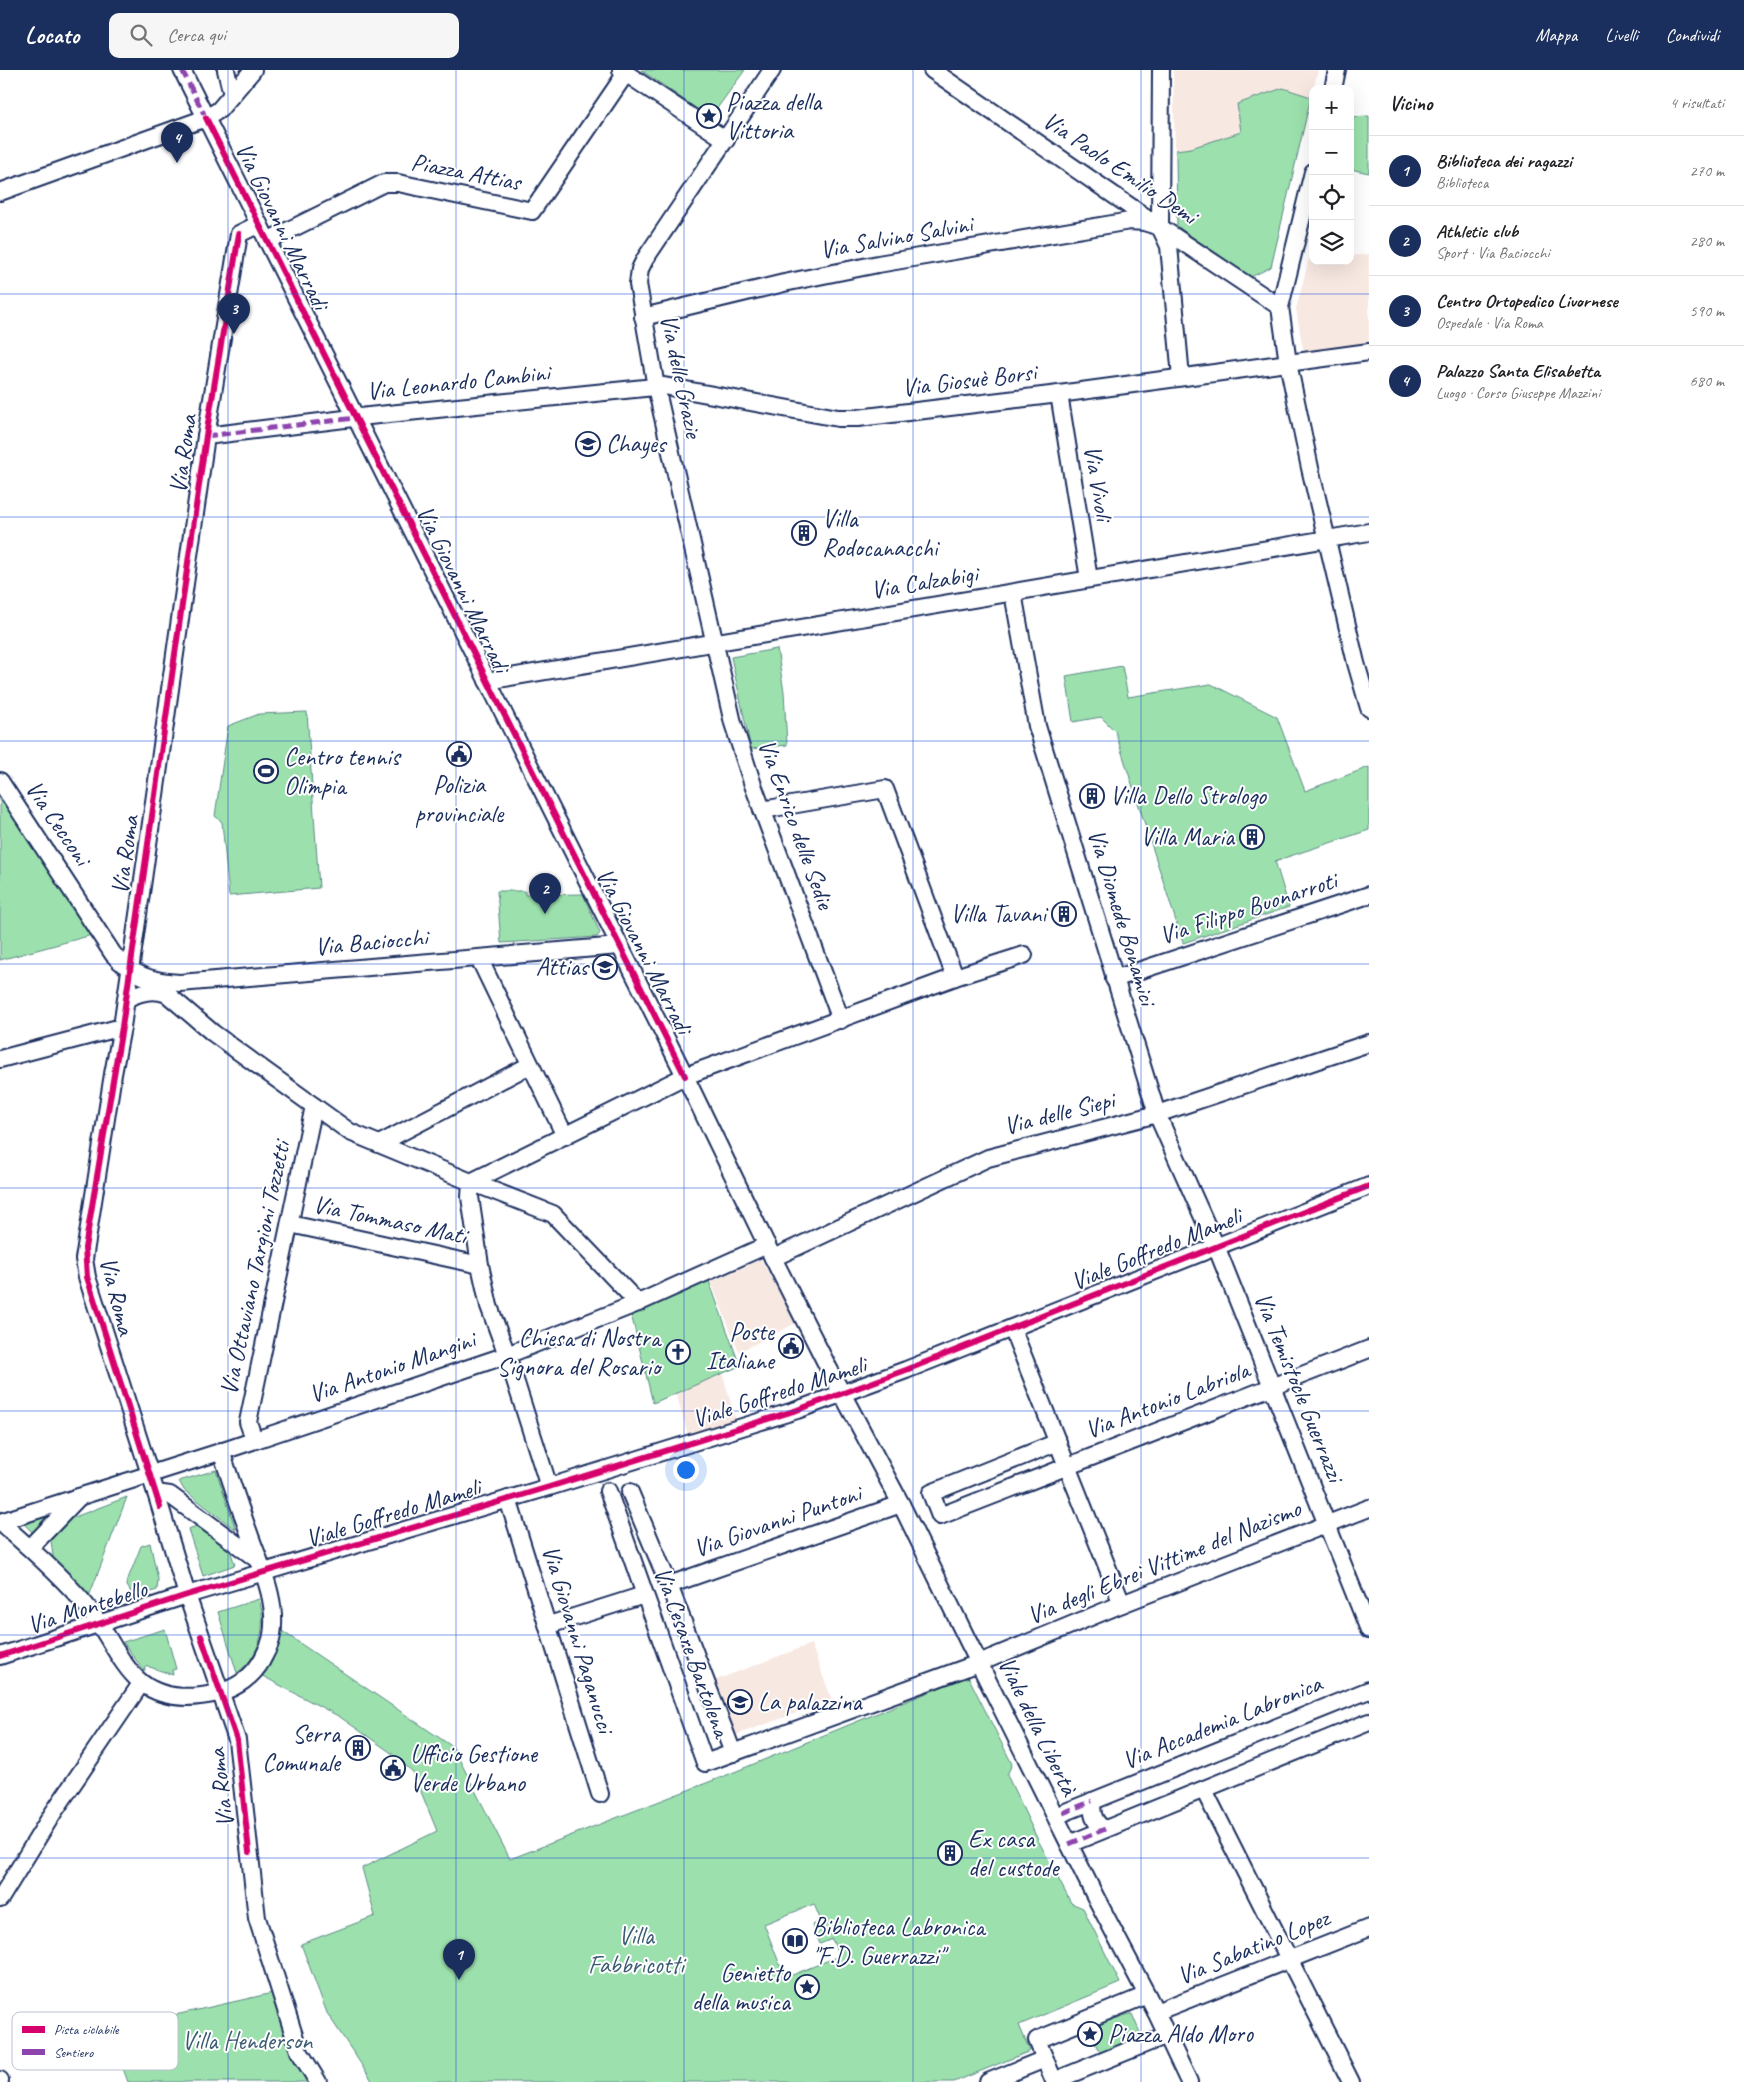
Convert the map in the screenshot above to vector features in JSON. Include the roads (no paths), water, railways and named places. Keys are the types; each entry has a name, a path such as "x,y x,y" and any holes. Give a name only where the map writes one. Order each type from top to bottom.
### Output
{"street":[{"name":"Via Giovanni Marradi","path":"182,70 842,1393"},
{"path":"226,70 232,95"},
{"path":"0,192 206,118 219,110 253,70"},
{"path":"624,71 726,140 772,70"},
{"name":"Via Paolo Emilio Demi","path":"932,70 1160,227 1280,306"},
{"path":"1161,70 1160,227 1169,246 1181,377"},
{"path":"1334,85 1337,70"},
{"name":"Piazza Attias","path":"267,241 384,183 398,183 532,211 624,71"},
{"name":"Via delle Grazie","path":"715,642 656,387 638,284 640,269 645,259 726,140"},
{"path":"1312,175 1280,306 1288,362 1310,468 1356,663 1369,708"},
{"name":"Via Salvino Salvini","path":"643,317 784,283 878,264 1130,221 1144,222 1160,227"},
{"name":"Via Roma","path":"259,224 240,234 206,436 134,931 122,1027 85,1248 85,1268 187,1595 239,1750 257,1918 300,2051 318,2082"},
{"name":"Via Giosuè Borsi","path":"656,387 670,386 838,418 858,418 1059,394 1369,352"},
{"name":"Via Leonardo Cambini","path":"206,436 355,418 656,387"},
{"name":"Via Vivoli","path":"1059,394 1089,579"},
{"name":"Via Calzabigi","path":"487,680 1369,532"},
{"name":"Via Diomede Bonamici","path":"1013,593 1036,726 1114,978 1157,1114 1216,1246"},
{"name":"Via Enrico delle Sedie","path":"715,642 734,723 762,810 841,1020"},
{"name":"Via Cecconi","path":"0,781 106,944 117,959 130,970"},
{"path":"762,810 885,789 955,977"},
{"name":"Via Filippo Buonarroti","path":"1114,978 1369,895"},
{"path":"106,944 122,940 134,931"},
{"name":"Via Baciocchi","path":"130,970 149,979 180,983 619,946"},
{"path":"471,1182 685,1076 955,977 1024,954"},
{"path":"479,958 565,1136"},
{"path":"179,1004 180,983"},
{"path":"126,999 135,994 155,990 167,994 213,1033 350,1132 545,1210 558,1217 638,1302"},
{"path":"0,1059 122,1027"},
{"name":"Via delle Siepi","path":"770,1252 988,1158 1157,1114 1369,1044"},
{"path":"378,1144 530,1065"},
{"name":"Via Ottaviano Targioni Tozzetti","path":"254,1439 248,1422 314,1106"},
{"path":"471,1182 470,1197 480,1265 489,1306 507,1354 549,1487"},
{"name":"Viale Goffredo Mameli","path":"187,1595 261,1567 549,1487 797,1410 906,1370 1369,1186"},
{"name":"Via Tommaso Mati","path":"290,1224 480,1265"},
{"name":"Via Temistocle Guerrazzi","path":"1216,1246 1369,1630"},
{"name":"Via Antonio Mangini","path":"0,1522 223,1450 507,1354 770,1252"},
{"path":"1012,1328 1122,1604"},
{"name":"Via Antonio Labriola","path":"1058,1442 931,1493 940,1516 1369,1349"},
{"name":"Viale della Libertà","path":"842,1393 901,1504 1069,1844 1156,2012 1189,2082"},
{"path":"0,1522 30,1548 89,1609 142,1684 174,1697 221,1692 238,1684 255,1672 272,1636 272,1612 261,1567 223,1450"},
{"name":"Via Cesare Bartolena","path":"608,1491 705,1763 733,1753 669,1585 630,1492"},
{"path":"156,1493 170,1496 261,1567"},
{"path":"30,1548 79,1497"},
{"name":"Via Giovanni Paganucci","path":"508,1499 600,1794"},
{"name":"Via Giovanni Puntoni","path":"669,1585 901,1504"},
{"name":"Via degli Ebrei Vittime del Nazismo","path":"733,1753 979,1663 1122,1604 1369,1508"},
{"name":"Via Montebello","path":"0,1656 187,1595"},
{"path":"548,1625 644,1595"},
{"path":"0,1899 53,1813 142,1684"},
{"name":"Via Accademia Labronica","path":"1063,1814 1369,1690"},
{"path":"1069,1844 1369,1722"},
{"path":"1206,1794 1351,2082"},
{"path":"1092,1801 1092,1812 1097,1824 1105,1829"},
{"name":"Via Sabatino Lopez","path":"1156,2012 1369,1928"},
{"path":"1147,1995 1037,2040 1054,2081 1075,2078 1167,2036"},
{"path":"988,2082 1045,2059"}],"place":[{"name":"Piazza della Vittoria","path":"709,116"},
{"name":"Palazzo Santa Elisabetta","path":"177,163"},
{"name":"Centro Ortopedico Livornese","path":"234,334"},
{"name":"Chayes","path":"588,444"},
{"name":"Villa Rodocanacchi","path":"804,533"},
{"name":"Polizia provinciale","path":"459,754"},
{"name":"Centro tennis Olimpia","path":"266,771"},
{"name":"Villa Dello Strologo","path":"1092,796"},
{"name":"Villa Maria","path":"1252,837"},
{"name":"Athletic club","path":"545,914"},
{"name":"Villa Tavani","path":"1064,914"},
{"name":"Attias","path":"605,967"},
{"name":"Poste Italiane","path":"791,1346"},
{"name":"Chiesa di Nostra Signora del Rosario","path":"678,1352"},
{"name":"La palazzina","path":"740,1702"},
{"name":"Serra Comunale","path":"358,1748"},
{"name":"Ufficio Gestione Verde Urbano","path":"393,1768"},
{"name":"Ex casa del custode","path":"950,1853"},
{"name":"Biblioteca Labronica \"F.D. Guerrazzi\"","path":"795,1941"},
{"name":"Biblioteca dei ragazzi","path":"459,1980"},
{"name":"Genietto della musica","path":"807,1987"},
{"name":"Piazza Aldo Moro","path":"1090,2034"}],"park label":[{"name":"Villa Fabbricotti","path":"636,1950"},
{"name":"Villa Henderson","path":"247,2041"}]}
